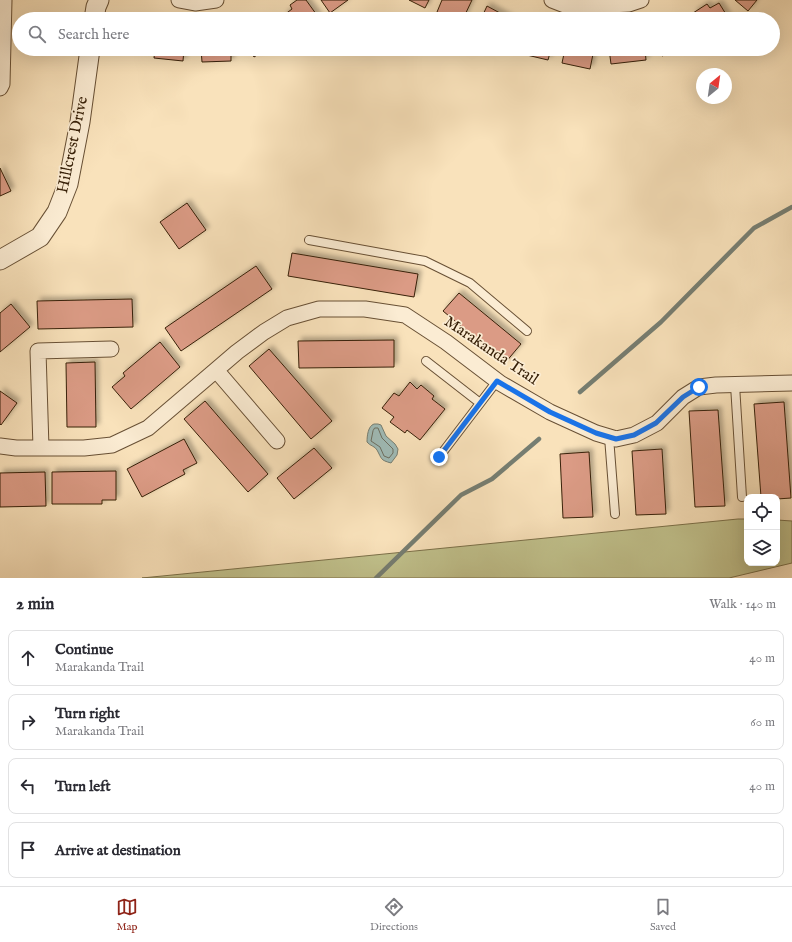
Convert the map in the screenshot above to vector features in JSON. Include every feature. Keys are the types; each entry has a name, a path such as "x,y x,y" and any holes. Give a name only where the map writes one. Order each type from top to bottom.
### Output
{"street":[{"path":"0,88 2,84 4,0"},
{"path":"95,12 99,0"},
{"path":"179,0 195,3 216,0"},
{"path":"552,0 570,7 629,4 641,0"},
{"name":"Hillcrest Drive","path":"0,260 40,237 57,212 68,184 80,122 89,56"},
{"name":"Marakanda Trail","path":"0,446 16,448 84,448 112,445 148,428 237,352 264,332 287,318 319,309 365,308 405,315 446,342 497,381 550,412 596,433 616,439 634,435 656,423 683,397 699,387 792,384"},
{"path":"41,448 38,351 112,349"},
{"path":"216,370 277,441"}],"lane":[{"path":"310,240 425,261 470,283 527,331"},
{"path":"426,361 480,403"},
{"path":"439,457 497,381"},
{"path":"735,385 742,497"},
{"path":"609,437 616,514"}],"green space":[{"path":"738,519 744,519 744,566 779,566 729,578 142,578"},
{"path":"780,520 792,521 792,563 780,566"}],"water":[{"path":"374,424 381,425 386,436 398,449 397,455 391,463 383,460 376,449 367,442 369,429"}],"building":[{"path":"297,0 306,0 315,12 288,12 292,9 290,5"},
{"path":"321,0 348,0 331,12 329,12"},
{"path":"409,0 429,0 425,8"},
{"path":"442,0 472,0 466,12 437,12"},
{"path":"735,0 757,0 748,11"},
{"path":"719,3 725,12 695,12 707,4 710,8"},
{"path":"487,6 498,12 484,12"},
{"path":"154,56 183,56 183,61 154,58"},
{"path":"202,56 231,56 231,61 202,62"},
{"path":"531,56 549,56 548,60"},
{"path":"564,56 593,56 590,69 562,63"},
{"path":"610,56 646,56 646,60 611,64"},
{"path":"0,168 11,191 0,196"},
{"path":"187,203 206,230 179,249 160,222"},
{"path":"292,253 418,274 414,297 288,276"},
{"path":"256,266 272,289 181,351 165,328"},
{"path":"459,293 521,344 505,363 443,311"},
{"path":"132,299 133,327 38,329 37,301"},
{"path":"11,304 30,327 0,352 0,313"},
{"path":"394,340 394,367 299,368 298,341"},
{"path":"160,342 180,367 131,409 112,387 125,376 123,373"},
{"path":"269,349 332,421 311,439 249,366"},
{"path":"95,362 96,427 67,427 66,363"},
{"path":"410,382 417,389 421,385 434,396 432,399 445,409 420,440 407,430 405,433 390,422 394,417 382,408 394,393 399,396"},
{"path":"0,391 17,403 1,425 0,424"},
{"path":"205,401 268,474 248,492 184,419"},
{"path":"784,402 791,498 780,499 780,494 761,494 754,404"},
{"path":"718,410 725,506 695,507 689,411"},
{"path":"184,439 197,463 183,470 185,474 142,497 127,469"},
{"path":"314,448 332,468 294,499 277,478"},
{"path":"662,449 666,514 636,515 632,451"},
{"path":"589,452 593,517 563,518 560,454"},
{"path":"116,471 116,500 102,500 102,504 52,504 52,472"},
{"path":"45,472 46,506 0,507 0,473"}],"waterway":[{"path":"580,392 661,322 754,228 792,207"},
{"path":"376,578 461,495 492,479 539,439"}],"route":[{"path":"439,457 497,381 550,412 596,433 616,439 634,435 656,423 683,397 699,387"}]}
